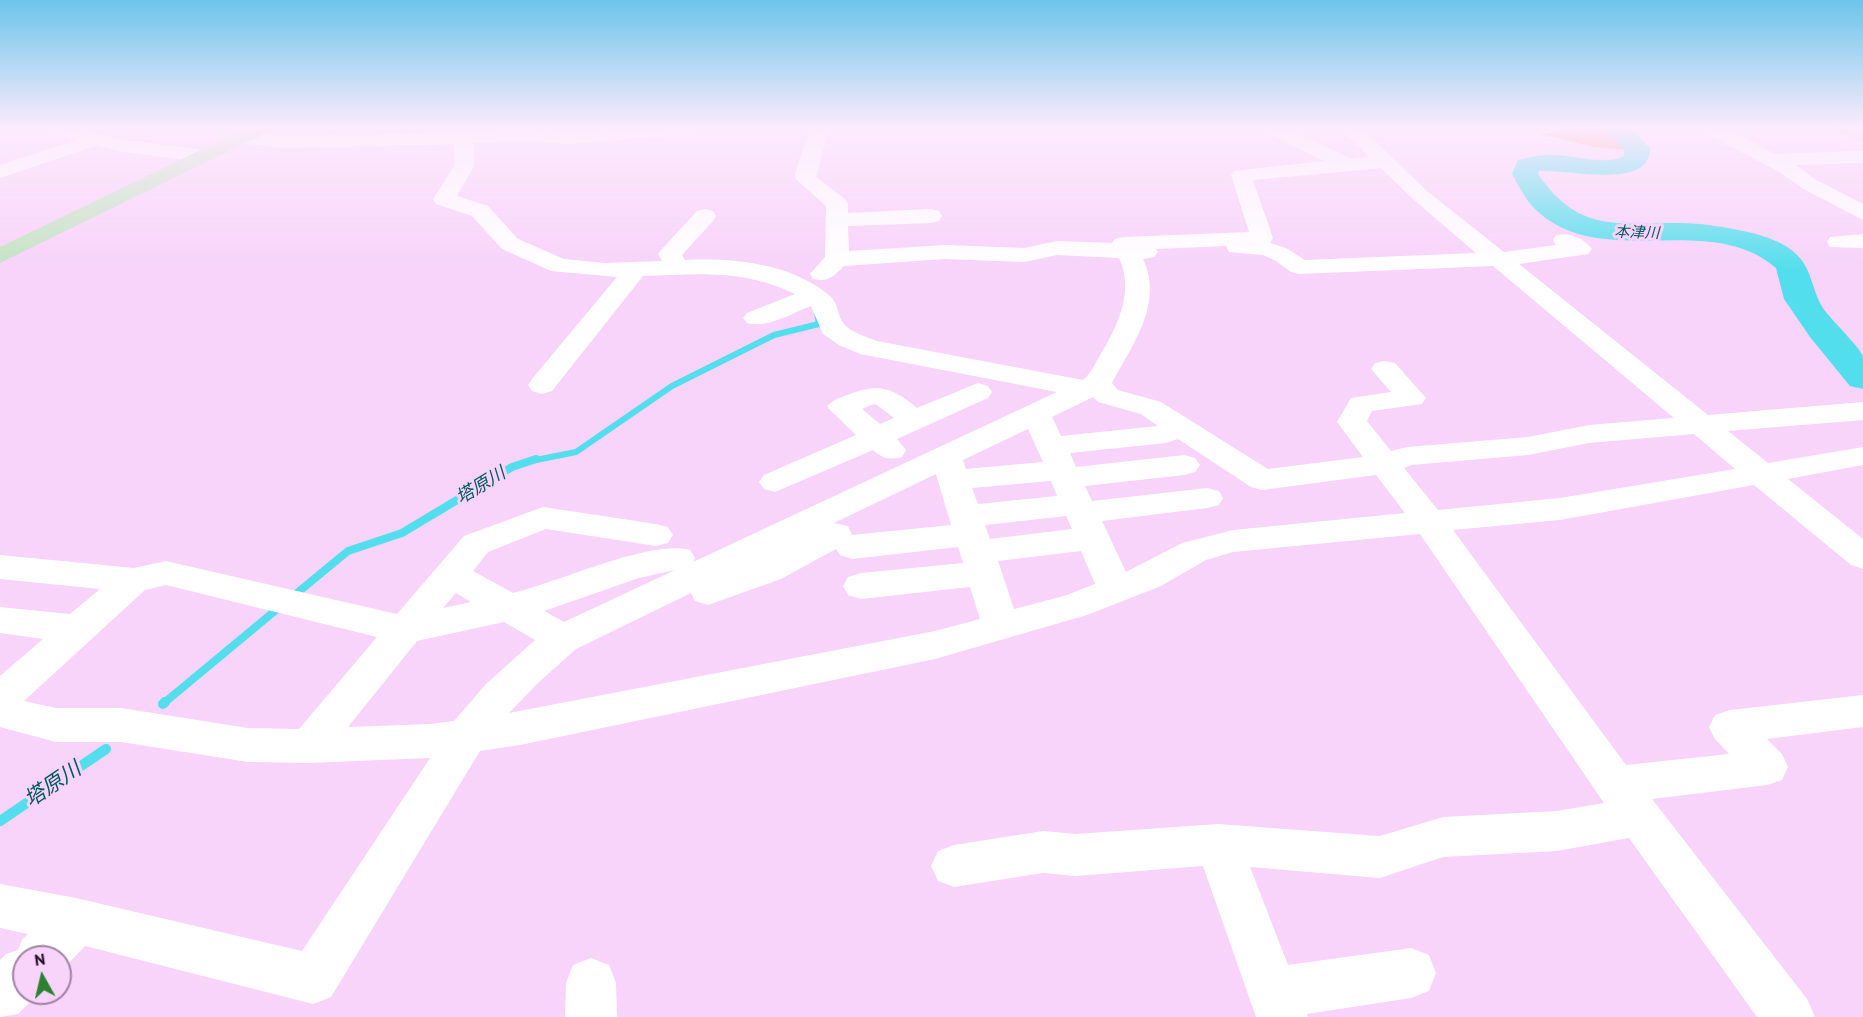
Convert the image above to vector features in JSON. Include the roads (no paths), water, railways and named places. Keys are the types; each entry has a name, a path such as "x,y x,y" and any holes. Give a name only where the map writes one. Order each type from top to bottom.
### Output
{"main road":[{"path":"0,256 167,174"}],"street":[{"path":"461,174 444,199 480,211 501,237 510,244 559,266 604,270 707,266 742,269 783,279 807,296 823,303 832,328 848,339 870,348 1092,387 1108,396 1151,408 1262,480 1384,464 1407,456 1528,446 1589,434 1863,411"},
{"path":"756,318 807,296 837,259 836,212 806,179 805,174"},
{"path":"950,468 986,436 1092,387 1132,323 1137,287 1135,268 1123,244 1262,238 1240,175 1246,174"},
{"path":"1398,174 1420,195 1863,557"},
{"path":"1796,174 1863,213"},
{"path":"1838,200 1863,197"},
{"path":"836,212 860,200"},
{"path":"836,212 931,216"},
{"path":"677,267 670,254 705,216"},
{"path":"837,259 945,252 1024,255 1057,248 1126,251 1254,246 1282,252 1299,267 1501,259 1580,249 1564,240"},
{"path":"1839,242 1863,240"},
{"path":"542,385 636,269"},
{"path":"545,288 604,270"},
{"path":"1385,369 1412,398 1361,404 1352,422 1430,523 1627,801 1789,1017"},
{"path":"775,482 978,392"},
{"path":"915,420 884,397 873,394 842,407 915,470"},
{"path":"947,406 986,436"},
{"path":"1036,413 1116,590"},
{"path":"861,586 974,544 1071,491 1166,434"},
{"path":"0,711 56,725 121,725 248,745 309,746 431,741 520,728 865,661 935,645 1074,606 1148,578 1194,551 1233,541 1560,509 1863,456"},
{"path":"1071,491 1184,465"},
{"path":"950,468 1001,626"},
{"path":"0,906 76,921 313,979 486,709 523,671 563,639 915,470 950,468 1071,491 1207,498"},
{"path":"0,567 134,580 166,573 406,630 509,607 634,567 667,546 543,518 476,544 406,630 309,746"},
{"path":"708,592 844,541 974,544"},
{"path":"452,574 563,639"},
{"path":"0,699 134,580"},
{"path":"0,620 78,629"},
{"path":"954,866 1043,852 1076,855 1218,844 1380,857 1443,837 1557,831 1627,801 1767,767 1730,727 1863,711"},
{"path":"1218,844 1278,1005 1411,973"},
{"path":"52,945 76,921"},
{"path":"0,996 12,984"}],"waterway":[{"name":"本津川","path":"1525,174 1543,201 1557,214 1589,228 1624,232 1692,232 1718,235 1744,240 1780,256 1793,271 1801,299 1814,320 1863,378"},
{"name":"塔原川","path":"531,461 576,452 672,386 774,335 819,324 817,313"},
{"name":"塔原川","path":"291,598 348,551 402,533 512,467 536,459"},
{"name":"塔原川","path":"164,703 282,605"},
{"name":"塔原川","path":"0,821 106,749"}]}
